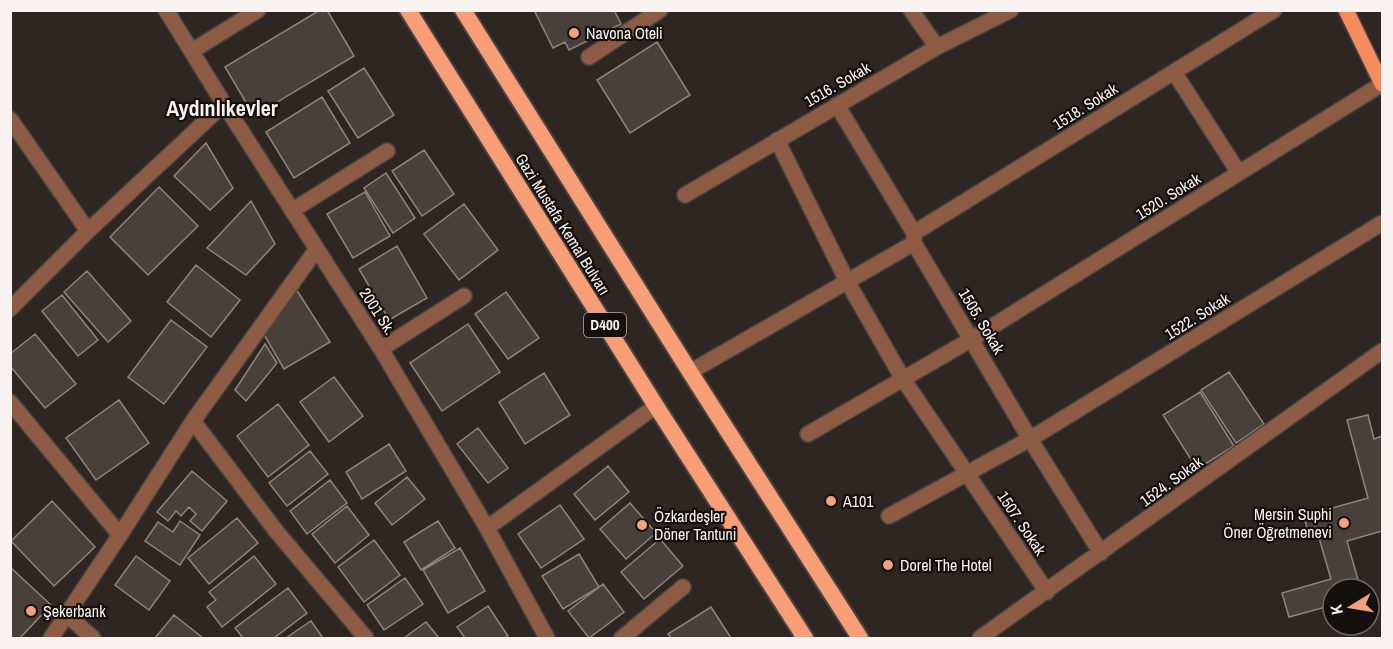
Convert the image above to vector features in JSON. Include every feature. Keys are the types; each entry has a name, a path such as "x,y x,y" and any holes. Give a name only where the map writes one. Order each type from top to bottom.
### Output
{"highway":[{"name":"Gazi Mustafa Kemal Bulvarı","path":"408,10 805,639"},
{"name":"Gazi Mustafa Kemal Bulvarı","path":"463,10 860,639"}],"main road":[{"path":"1346,10 1382,84"}],"street":[{"name":"2001 Sk.","path":"166,10 381,349 487,528 547,639"},
{"path":"192,51 258,10"},
{"path":"589,57 660,10"},
{"path":"911,10 937,47"},
{"name":"1516. Sokak","path":"685,195 937,47 1011,10"},
{"name":"1518. Sokak","path":"690,372 847,281 1274,10"},
{"path":"1174,72 1239,173"},
{"name":"1520. Sokak","path":"808,434 972,339 1382,84"},
{"path":"10,309 88,231 224,104"},
{"name":"1505. Sokak","path":"837,105 1030,439 1101,553"},
{"path":"10,119 88,231"},
{"name":"1507. Sokak","path":"777,140 847,281 903,379 1047,592"},
{"path":"293,210 387,151"},
{"name":"1522. Sokak","path":"888,516 1030,439 1383,223"},
{"path":"51,639 193,421 316,249"},
{"path":"381,349 464,296"},
{"name":"1524. Sokak","path":"980,639 1383,351"},
{"path":"10,402 120,535"},
{"path":"487,528 656,406"},
{"path":"193,421 276,531 366,639"},
{"path":"622,639 683,587"},
{"path":"67,615 93,639"}],"building":[{"path":"320,10 327,10 354,56 254,116 225,67"},
{"name":"Navona Oteli","path":"534,10 614,10 621,24 569,50 565,42 553,48"},
{"path":"657,42 690,95 630,133 597,80"},
{"path":"364,68 394,115 358,138 328,91"},
{"path":"322,97 350,143 294,178 266,132"},
{"path":"206,143 233,188 210,210 174,176"},
{"path":"424,150 454,194 422,216 392,171"},
{"path":"386,173 415,218 393,233 364,188"},
{"path":"159,187 198,226 148,275 110,237"},
{"path":"365,192 390,236 353,258 327,214"},
{"path":"251,201 275,244 246,275 207,248"},
{"path":"464,204 498,250 459,280 424,234"},
{"path":"397,246 427,298 389,320 359,269"},
{"path":"196,265 240,300 211,337 167,302"},
{"path":"87,271 131,321 108,342 64,292"},
{"path":"296,289 330,342 284,369 263,333"},
{"path":"506,292 539,338 508,359 475,314"},
{"path":"62,295 98,340 78,356 42,311"},
{"path":"171,320 207,347 164,404 128,377"},
{"path":"468,324 500,372 442,411 410,363"},
{"path":"35,334 76,384 45,408 10,366 10,354"},
{"path":"265,344 277,363 246,401 235,390"},
{"path":"1229,372 1264,424 1236,443 1201,390"},
{"path":"544,373 570,415 525,444 499,402"},
{"path":"334,377 363,416 329,442 300,402"},
{"path":"1200,392 1234,446 1197,469 1163,415"},
{"path":"119,400 149,443 96,480 66,438"},
{"path":"278,404 309,445 268,477 237,436"},
{"name":"Mersin Suphi Öner Öğretmenevi","path":"1368,415 1374,439 1382,436 1382,531 1347,541 1357,577 1330,577 1317,531 1308,533 1304,516 1368,498 1347,420"},
{"path":"478,428 508,468 488,483 457,444"},
{"path":"389,444 406,471 362,499 346,472"},
{"path":"310,451 328,474 287,506 269,483"},
{"path":"608,466 629,492 595,520 574,494"},
{"path":"192,471 227,501 202,531 190,521 196,514 189,507 181,516 176,511 168,521 157,512"},
{"path":"407,477 425,499 392,525 375,503"},
{"path":"330,480 347,503 307,534 290,511"},
{"path":"52,501 95,547 54,586 11,541"},
{"path":"630,503 656,533 626,559 600,529"},
{"path":"560,505 584,539 541,568 518,534"},
{"path":"347,506 369,535 335,563 312,534"},
{"path":"237,518 258,543 209,584 188,558"},
{"path":"180,521 200,535 180,565 145,541 158,522 173,532"},
{"path":"438,521 455,548 421,570 404,542"},
{"path":"660,539 683,566 644,599 621,572"},
{"path":"374,540 400,575 364,602 338,567"},
{"path":"460,548 485,591 448,613 423,570"},
{"path":"579,554 599,587 563,609 542,576"},
{"path":"136,556 170,581 149,610 115,585"},
{"path":"254,556 276,584 222,627 207,607 216,600 209,592"},
{"path":"10,567 51,605 20,638 10,638"},
{"path":"405,578 423,604 384,630 367,605"},
{"name":"Mersin Suphi Öner Öğretmenevi","path":"1321,582 1321,608 1289,617 1282,593"},
{"path":"603,584 624,612 589,638 568,611"},
{"path":"288,588 307,613 274,638 243,638 235,628"},
{"path":"488,606 508,636 504,638 465,638 457,627"},
{"path":"711,607 731,638 671,638 668,634"},
{"path":"174,615 203,638 155,638"},
{"path":"311,621 323,638 286,638"},
{"path":"426,622 439,638 404,638"}],"place":[{"name":"Navona Oteli","path":"574,33"},
{"name":"A101","path":"831,501"},
{"name":"Mersin Suphi Öner Öğretmenevi","path":"1344,523"},
{"name":"Özkardeşler Döner Tantuni","path":"642,525"},
{"name":"Dorel The Hotel","path":"888,565"},
{"name":"Şekerbank","path":"31,611"}],"district":[{"name":"Aydınlıkevler","path":"222,108"}]}
